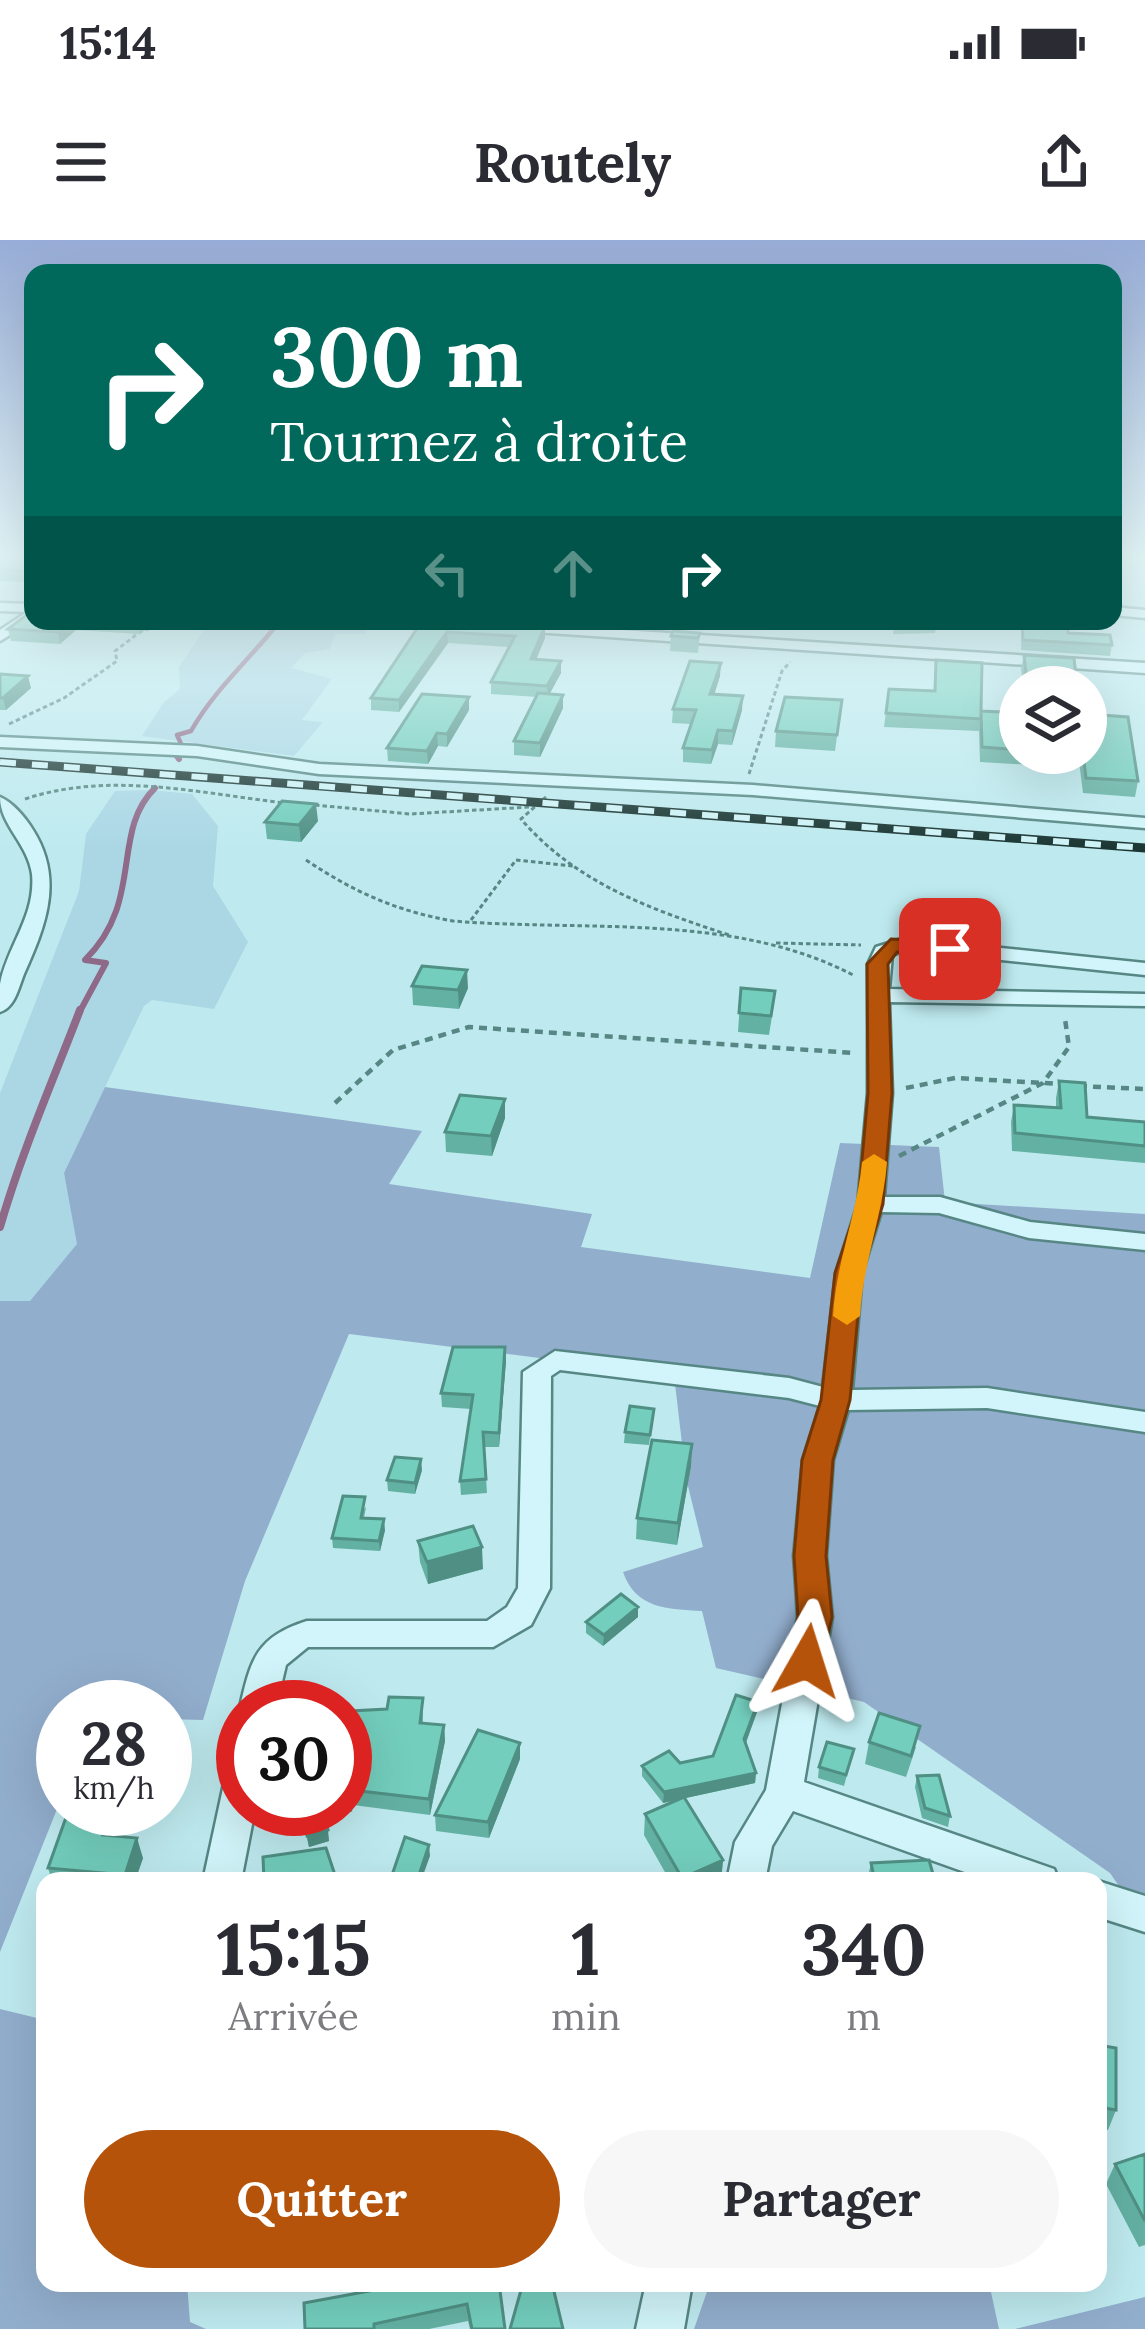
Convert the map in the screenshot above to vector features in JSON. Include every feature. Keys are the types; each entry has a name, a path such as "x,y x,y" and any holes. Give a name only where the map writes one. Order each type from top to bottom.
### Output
{"street":[{"path":"912,652 1145,668"},
{"path":"0,742 197,752 320,769 753,790 1145,823"},
{"path":"0,1006 44,900 37,844 1,802"},
{"path":"748,1872 754,1842 784,1794 815,1617 810,1556 818,1460 836,1400 849,1273 871,1204 880,1093 878,964 891,945 1145,969"},
{"path":"878,994 1145,1000"},
{"path":"871,1204 940,1205 1029,1230 1145,1242"},
{"path":"265,1680 271,1654 286,1639 307,1634 493,1634 519,1616 534,1588 537,1372 555,1360 789,1388 836,1400 987,1399 1145,1422"},
{"path":"784,1794 812,1798 879,1827 1013,1872"},
{"path":"224,1872 231,1836"},
{"path":"1107,1902 1145,1914"},
{"path":"660,2329 667,2292"}],"path":[{"path":"0,727 32,716 94,680 117,661 115,652"},
{"path":"753,790 749,774 782,671 806,652"},
{"path":"1,802 64,786 114,783 295,803"},
{"path":"309,804 410,814 530,807 581,783"},
{"path":"530,807 520,819 529,831 574,866 648,911 847,970 878,994"},
{"path":"306,860 352,890 403,912 470,921 734,937"},
{"path":"470,921 516,860 574,866"},
{"path":"758,942 891,945"},
{"path":"335,1103 377,1056 407,1039 469,1027 878,1053"},
{"path":"873,1171 928,1137 1043,1083 1058,1066"},
{"path":"880,1093 955,1078 1145,1089"}],"shaded area":[{"path":"189,652 308,652 291,668 332,679 302,720 323,722 294,756 142,736 164,702 180,689 179,667"},
{"path":"115,791 192,794 218,826 213,886 248,942 214,1009 152,1000 144,1006 64,1173 78,1244 30,1302 0,1301 0,1093 79,891 86,834"},
{"path":"105,1087 422,1131 389,1184 592,1214 581,1247 810,1278 840,1143 939,1147 945,1202 1145,1214 1145,1924 1110,1873 864,1702 716,1668 702,1611 654,1605 636,1593 623,1572 703,1547 686,1478 674,1375 349,1334 245,1581 203,1720 192,1720 192,1680 36,1680 36,1836 46,1836 0,1952 0,1301 30,1301 77,1244 64,1173"},
{"path":"0,2009 36,2018 36,2292 188,2292 190,2322 206,2329 0,2329"},
{"path":"707,2292 991,2292 999,2329 694,2329"},
{"path":"1145,2297 1145,2329 1015,2329"}],"building":[{"path":"401,652 433,652 399,700 371,698"},
{"path":"506,652 534,652 531,659 561,661 547,686 491,682"},
{"path":"1024,655 1074,658 1075,666 1025,666"},
{"path":"936,660 982,663 981,711 999,712 999,748 982,747 981,712 981,719 886,713 889,689 935,691"},
{"path":"690,661 721,663 710,694 743,696 733,731 718,730 712,750 683,748 696,710 673,709"},
{"path":"0,674 28,676 0,698"},
{"path":"538,693 563,695 540,743 514,741"},
{"path":"422,694 469,697 447,734 437,733 427,751 387,748"},
{"path":"785,697 842,700 837,735 776,731"},
{"path":"1107,716 1128,717 1138,781 1086,778 1086,774 1107,774"},
{"path":"282,801 316,804 299,825 265,822"},
{"path":"422,966 467,970 458,990 412,986"},
{"path":"741,988 775,991 771,1016 739,1013"},
{"path":"1059,1081 1085,1083 1087,1117 1145,1122 1145,1146 1015,1133 1014,1105 1061,1108"},
{"path":"460,1095 505,1099 491,1136 445,1132"},
{"path":"453,1347 505,1347 499,1433 483,1432 486,1479 460,1481 473,1395 441,1393"},
{"path":"630,1406 654,1409 650,1435 625,1432"},
{"path":"652,1440 692,1444 678,1523 637,1518"},
{"path":"395,1457 421,1459 415,1483 387,1480"},
{"path":"343,1496 365,1497 361,1518 384,1519 379,1541 332,1538"},
{"path":"473,1526 482,1547 427,1562 418,1541"},
{"path":"621,1594 638,1607 604,1635 586,1622"},
{"path":"736,1695 758,1702 744,1739 756,1773 664,1792 642,1766 669,1751 680,1763 713,1756"},
{"path":"389,1697 423,1698 420,1723 444,1725 429,1799 372,1792 372,1710 387,1709"},
{"path":"879,1713 920,1726 911,1756 869,1742"},
{"path":"478,1730 520,1743 488,1822 435,1815"},
{"path":"827,1742 854,1749 846,1775 819,1767"},
{"path":"939,1775 950,1816 925,1808 917,1776"},
{"path":"684,1797 723,1860 696,1872 679,1872 645,1814"},
{"path":"59,1836 137,1838 126,1872 48,1868"},
{"path":"405,1837 429,1845 420,1872 393,1872"},
{"path":"326,1848 334,1872 264,1872 263,1857"},
{"path":"929,1860 932,1872 873,1872 871,1863"},
{"path":"1107,2046 1116,2048 1116,2110 1107,2108"},
{"path":"1145,2154 1145,2221 1115,2164"},
{"path":"364,2292 500,2292 505,2329 472,2329 467,2304 374,2324 374,2329 305,2329 304,2303"},
{"path":"520,2292 554,2292 563,2329 510,2329"}],"waterway":[{"path":"177,756 172,749 182,746 177,735 191,731 253,652"},
{"path":"79,1013 106,963 85,960 115,914 134,825 155,788"},
{"path":"0,1227 80,1010"}],"railway":[{"path":"0,762 1145,848"}],"slow traffic":[{"path":"847,1316 849,1273 856,1237 871,1204 874,1162"}],"route":[{"path":"807,1661 815,1617 810,1556 818,1460 836,1400 856,1237 871,1204 880,1093 878,964 891,945 950,949"}]}
